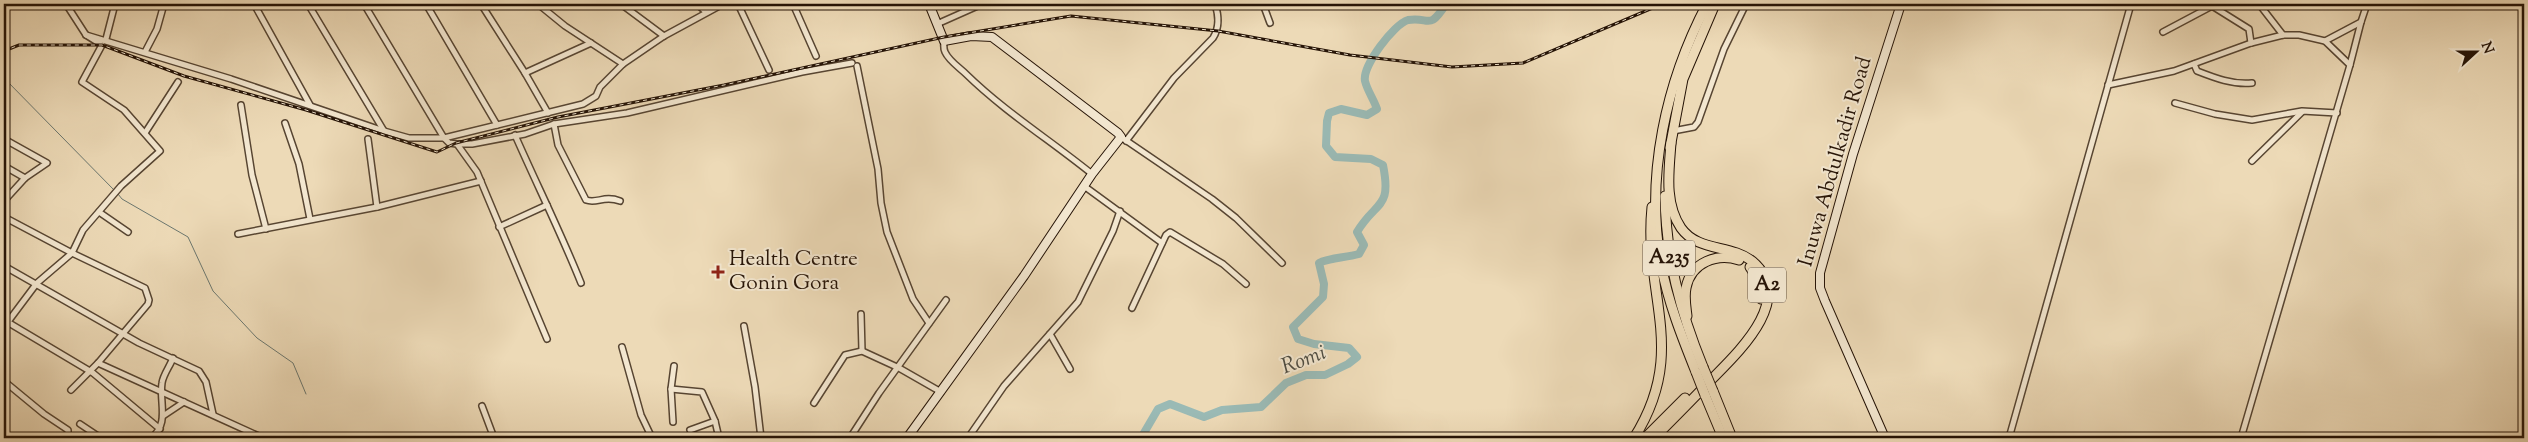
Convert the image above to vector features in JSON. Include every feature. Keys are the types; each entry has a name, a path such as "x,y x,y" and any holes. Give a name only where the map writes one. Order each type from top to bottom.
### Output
{"highway":[{"path":"1634,438 1646,419 1654,398 1662,358 1661,318 1650,243 1658,158 1673,86 1691,38 1708,4"},
{"name":"A2","path":"1654,438 1747,341 1764,313 1768,293 1764,276 1753,262 1739,254 1699,243 1681,227 1670,201 1668,172 1672,131 1683,79 1715,4"},
{"name":"A235","path":"1671,143 1665,195 1668,245 1675,286 1723,438"},
{"name":"A235","path":"1658,158 1656,200 1661,265 1677,325 1700,370"},
{"path":"1645,438 1740,342 1752,325 1761,301 1762,291 1754,272 1747,264 1728,257 1718,258 1708,260 1694,270 1686,288 1691,338"},
{"name":"A235","path":"1709,393 1732,438"}],"street":[{"path":"66,4 86,35 102,45 82,82 124,110 160,150 121,186 84,230 72,253 37,283 5,323 58,350 107,383 160,429"},
{"path":"106,40 115,4"},
{"path":"145,52 157,28 164,4"},
{"path":"254,4 310,106"},
{"path":"308,4 384,131"},
{"path":"364,4 449,144 472,144 554,124 627,113 854,65 878,169 881,203 887,232 905,283 920,311 929,323"},
{"path":"426,4 497,125"},
{"path":"481,4 526,73 548,113"},
{"path":"538,4 565,26 623,64"},
{"path":"621,4 664,36"},
{"path":"697,4 706,12"},
{"path":"86,35 145,52 384,131 409,138 444,138 589,101 596,96 600,87 623,64 664,36 723,4"},
{"path":"738,4 769,70"},
{"path":"793,4 816,56"},
{"path":"929,4 944,41 948,57 1002,107 1092,174"},
{"path":"937,24 982,4"},
{"path":"907,438 942,392 1092,174 1174,78 1218,31 1215,4"},
{"path":"1264,4 1270,23"},
{"path":"1672,131 1694,127 1698,122 1724,49 1746,4"},
{"name":"Inuwa Abdulkadir Road","path":"1885,438 1823,294 1820,273 1853,154 1901,4"},
{"path":"2009,438 2131,4"},
{"path":"2259,4 2283,35"},
{"path":"2241,438 2337,113 2367,4"},
{"path":"2163,32 2211,5 2249,29 2251,43"},
{"path":"2325,41 2361,22"},
{"path":"2108,85 2174,71 2251,43 2283,35 2325,41 2350,65"},
{"path":"944,41 971,36 992,37 1118,133 1123,139 1212,199 1236,218 1282,263"},
{"path":"526,73 591,43"},
{"path":"2194,64 2197,71 2220,79 2240,84 2252,83"},
{"path":"145,133 178,82"},
{"path":"2175,103 2216,114 2252,120 2302,111 2337,113"},
{"path":"241,105 252,175 266,229"},
{"path":"2252,161 2302,111"},
{"path":"285,123 299,164 310,219"},
{"path":"554,124 558,145 586,200 592,202 607,197 620,201"},
{"path":"515,135 546,205 562,234 581,283"},
{"path":"4,139 48,163 25,178 4,201"},
{"path":"368,139 377,207"},
{"path":"457,144 472,164 481,181 547,339"},
{"path":"4,166 25,178"},
{"path":"238,234 377,207 481,181"},
{"path":"1084,186 1162,243"},
{"path":"499,227 546,205"},
{"path":"968,438 1004,386 1078,302 1103,254 1120,211"},
{"path":"99,212 128,232"},
{"path":"4,217 72,253 145,288 149,300 148,304 98,363 71,390"},
{"path":"1132,308 1167,233 1175,233 1223,264 1246,284"},
{"path":"4,266 37,283 139,343 199,371 204,376 213,414"},
{"path":"850,438 879,393 899,368 946,300"},
{"path":"861,314 862,350"},
{"path":"744,326 756,387 761,438"},
{"path":"1050,334 1070,369"},
{"path":"622,346 641,415 652,438"},
{"path":"814,403 845,355 862,350 942,392"},
{"path":"152,438 160,429 163,416 162,383 173,358"},
{"path":"98,363 162,394 213,414 263,438"},
{"path":"673,422 671,389 674,366"},
{"path":"4,381 44,414 68,430 68,434 62,438"},
{"path":"671,389 702,392 715,421 719,438"},
{"path":"163,416 184,402"},
{"path":"482,406 494,438"},
{"path":"690,430 715,421"},
{"path":"80,424 101,438"}],"waterway":[{"name":"Romi","path":"1141,438 1158,409 1170,404 1204,417 1222,410 1261,407 1286,383 1306,375 1325,375 1348,364 1357,357 1349,348 1314,344 1298,339 1293,327 1323,297 1324,284 1319,263 1359,254 1364,245 1357,232 1384,198 1385,179 1383,165 1371,159 1335,157 1326,146 1329,113 1341,109 1367,115 1377,109 1367,88 1365,74 1380,46 1402,23 1415,19 1432,20 1436,18 1446,4"},
{"path":"4,78 114,190"},
{"path":"118,194 122,199 188,237 213,291 257,338 293,363 306,394"}],"railway":[{"path":"4,51 19,45 102,45 184,76 306,110 437,152 456,143 558,117 724,85 944,37 1071,16 1218,31 1350,55 1452,67 1523,63 1662,4"}],"place":[{"name":"Health Centre Gonin Gora","path":"718,272"}]}
